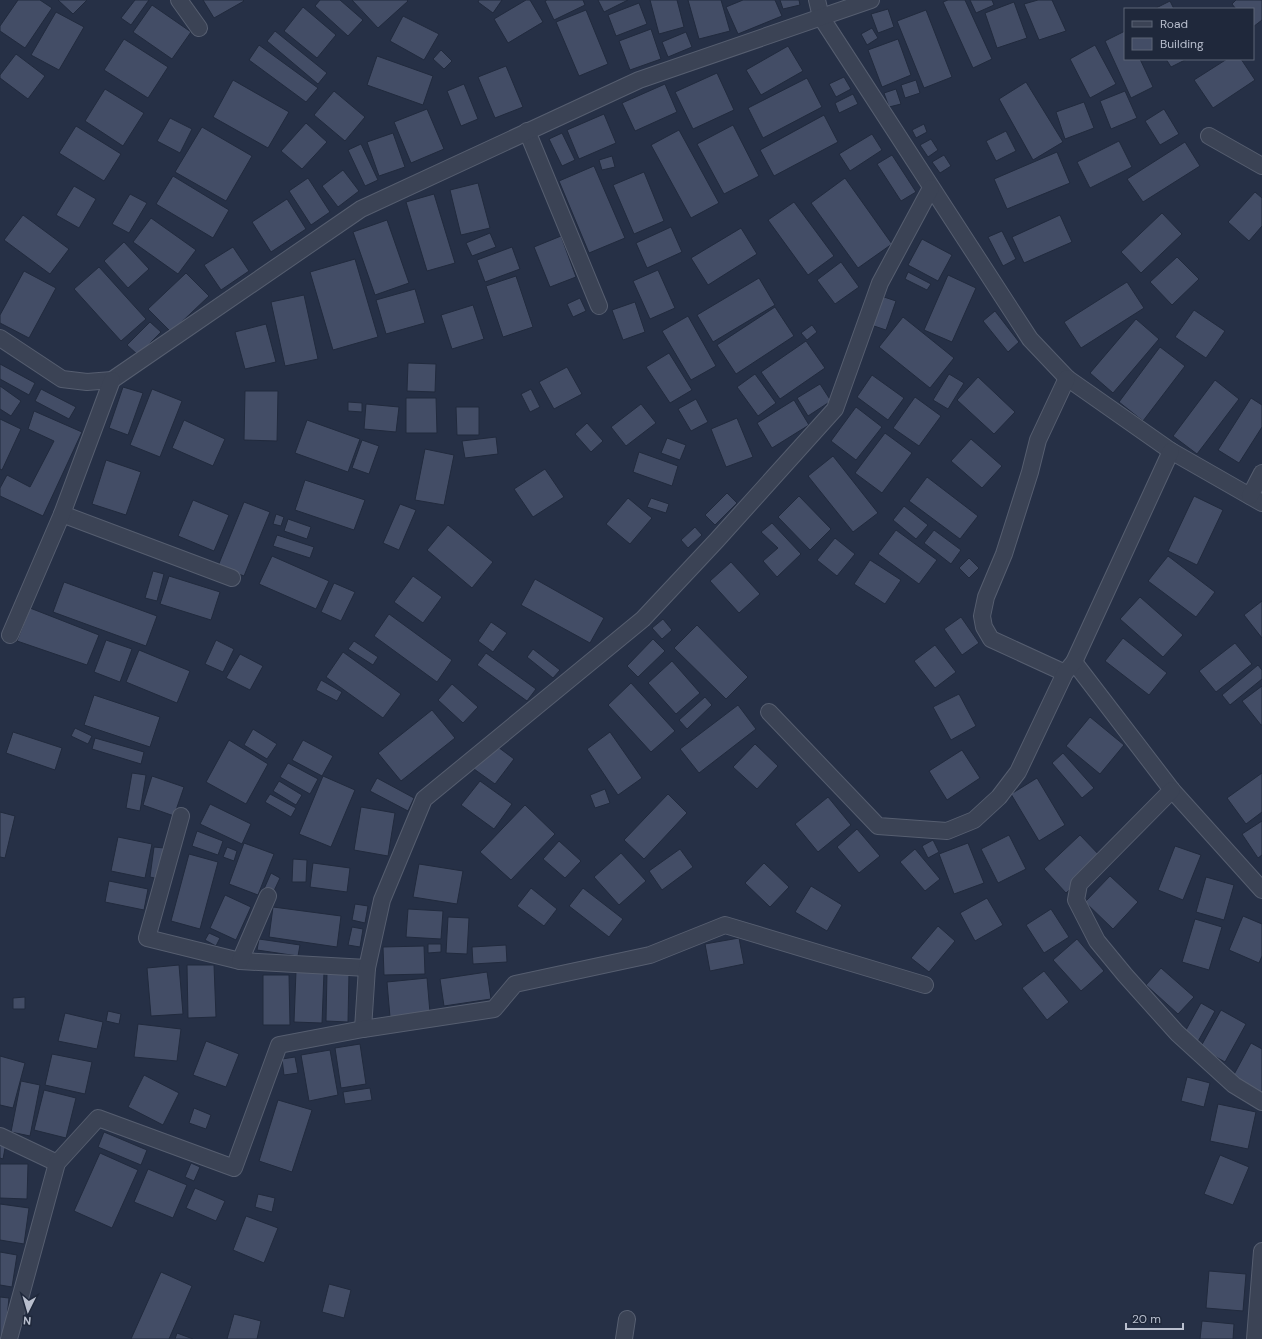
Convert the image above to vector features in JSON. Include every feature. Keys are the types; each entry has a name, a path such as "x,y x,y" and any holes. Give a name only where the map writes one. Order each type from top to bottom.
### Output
{"street":[{"path":"179,0 199,28"},
{"path":"817,0 821,17 1030,339 1068,378 1171,451 1256,500 1262,473"},
{"path":"0,338 62,379 87,382 112,380 361,209 639,80 871,0"},
{"path":"527,131 599,306"},
{"path":"1209,136 1262,166"},
{"path":"363,1029 367,968 382,900 424,799 643,619 717,540 835,409 880,283 931,188"},
{"path":"1068,378 1038,440 1030,472 1004,554 986,597 982,616 984,627 991,639 1069,668 1172,790 1262,890"},
{"path":"10,635 62,514 112,380"},
{"path":"769,712 878,826 947,831 974,820 999,796 1018,772 1069,668 1171,451"},
{"path":"62,514 232,578"},
{"path":"1172,790 1079,884 1076,900 1097,941 1177,1033 1234,1084 1262,1102"},
{"path":"181,816 147,938 240,961 367,968"},
{"path":"240,961 268,896"},
{"path":"9,1339 57,1163 98,1118 234,1168 279,1045 363,1029 494,1009 515,984 650,955 725,925 925,985"},
{"path":"0,1136 57,1163"},
{"path":"1255,1339 1262,1251"},
{"path":"624,1339 627,1319"}],"building":[{"path":"18,0 40,0 52,8 25,48 0,31 0,26"},
{"path":"58,0 87,0 73,14"},
{"path":"135,0 149,0 131,25 121,18"},
{"path":"203,0 243,0 244,1 214,18"},
{"path":"320,0 340,0 363,20 348,36 315,6"},
{"path":"352,0 407,0 408,1 378,28"},
{"path":"479,0 502,0 493,13 478,2"},
{"path":"526,0 530,0 543,22 508,43 494,19"},
{"path":"583,0 585,5 554,20 545,1"},
{"path":"598,0 628,0 604,12"},
{"path":"650,0 677,0 684,27 659,34"},
{"path":"688,0 721,0 730,31 699,39"},
{"path":"743,0 775,0 782,16 738,34 726,7"},
{"path":"780,0 799,0 800,5 783,9"},
{"path":"948,0 965,0 992,59 973,68 943,2"},
{"path":"970,0 992,0 994,5 976,13"},
{"path":"1038,0 1052,0 1066,31 1039,40 1024,4"},
{"path":"1236,0 1262,0 1262,20 1254,26 1254,8 1235,8 1232,4"},
{"path":"1170,1 1174,8 1156,8"},
{"path":"1014,2 1027,38 997,48 985,13"},
{"path":"639,3 647,24 616,36 608,15"},
{"path":"152,5 191,32 172,59 133,32"},
{"path":"303,7 336,35 317,58 284,31"},
{"path":"888,9 894,27 878,33 871,14"},
{"path":"586,10 608,64 579,76 556,22"},
{"path":"926,10 952,77 924,88 897,21"},
{"path":"56,12 84,27 59,70 31,55"},
{"path":"403,16 439,34 424,60 390,41"},
{"path":"872,28 878,38 867,45 861,34"},
{"path":"651,29 661,59 630,70 619,41"},
{"path":"275,31 327,73 318,84 267,41"},
{"path":"686,32 692,47 668,57 662,42"},
{"path":"1124,32 1124,60 1140,60 1153,87 1131,98 1105,41"},
{"path":"124,39 168,67 148,98 104,70"},
{"path":"898,39 911,75 882,87 868,50"},
{"path":"259,45 318,88 306,102 249,60"},
{"path":"1095,45 1116,84 1090,98 1070,59"},
{"path":"788,46 803,71 761,95 746,70"},
{"path":"441,50 452,61 444,69 433,59"},
{"path":"16,54 45,76 28,99 0,78 0,75"},
{"path":"377,56 433,76 423,105 367,85"},
{"path":"1167,60 1185,60 1171,67"},
{"path":"1225,60 1242,60 1255,80 1213,108 1194,80"},
{"path":"506,66 523,107 495,118 478,77"},
{"path":"717,73 734,110 693,129 675,92"},
{"path":"844,77 851,89 836,97 829,84"},
{"path":"807,78 822,107 763,138 748,108"},
{"path":"233,80 289,112 268,148 213,117"},
{"path":"916,80 920,93 905,98 901,85"},
{"path":"1026,82 1063,142 1033,160 999,99"},
{"path":"464,84 478,119 461,126 447,91"},
{"path":"665,84 677,112 635,131 622,103"},
{"path":"105,89 144,113 123,146 85,121"},
{"path":"896,89 901,104 889,107 884,93"},
{"path":"334,91 365,117 345,141 314,115"},
{"path":"1125,91 1137,118 1111,129 1100,101"},
{"path":"853,94 858,104 839,113 835,103"},
{"path":"1084,102 1094,128 1065,139 1056,112"},
{"path":"427,109 444,149 411,163 394,122"},
{"path":"1164,109 1179,134 1160,145 1145,121"},
{"path":"604,114 616,143 579,159 567,130"},
{"path":"824,115 838,142 774,176 760,150"},
{"path":"170,118 192,129 180,153 157,141"},
{"path":"306,123 327,142 302,169 281,151"},
{"path":"924,124 927,132 916,138 912,130"},
{"path":"733,125 759,176 724,194 697,144"},
{"path":"76,126 121,154 104,181 59,153"},
{"path":"202,127 252,156 226,201 175,172"},
{"path":"679,130 719,203 691,218 651,145"},
{"path":"1006,131 1016,151 996,161 986,141"},
{"path":"393,133 405,167 379,176 367,142"},
{"path":"562,133 575,160 562,166 549,139"},
{"path":"872,134 882,150 850,171 839,154"},
{"path":"931,139 938,150 928,157 920,145"},
{"path":"1119,141 1132,167 1090,188 1077,162"},
{"path":"1185,142 1200,166 1143,202 1127,179"},
{"path":"361,144 378,180 365,186 348,150"},
{"path":"1057,152 1070,183 1007,209 994,179"},
{"path":"892,155 916,192 901,201 877,164"},
{"path":"944,155 951,166 940,173 932,162"},
{"path":"612,156 615,167 602,170 599,160"},
{"path":"594,166 625,238 589,253 559,181"},
{"path":"343,170 359,191 338,207 322,186"},
{"path":"644,172 664,221 634,234 613,185"},
{"path":"173,176 229,210 213,238 156,204"},
{"path":"308,178 330,212 311,225 289,191"},
{"path":"845,178 892,244 858,268 811,203"},
{"path":"478,183 490,228 461,235 450,190"},
{"path":"74,186 96,199 79,228 56,215"},
{"path":"1255,192 1262,198 1262,226 1249,241 1228,222"},
{"path":"130,194 147,203 129,233 112,224"},
{"path":"434,194 455,263 427,271 406,202"},
{"path":"287,199 306,229 271,252 252,222"},
{"path":"794,202 834,256 808,275 768,220"},
{"path":"1162,213 1182,234 1141,273 1121,252"},
{"path":"23,215 69,249 50,274 4,240"},
{"path":"1060,215 1072,242 1024,263 1012,237"},
{"path":"151,218 196,250 178,274 133,242"},
{"path":"387,220 409,283 375,295 353,232"},
{"path":"671,227 682,252 647,268 636,243"},
{"path":"741,228 757,254 708,285 691,258"},
{"path":"1002,231 1016,259 1003,266 988,237"},
{"path":"490,233 496,247 472,256 466,243"},
{"path":"561,236 576,277 550,287 534,247"},
{"path":"922,239 952,255 938,281 908,265"},
{"path":"124,242 149,269 128,288 104,261"},
{"path":"233,247 249,271 221,290 204,265"},
{"path":"512,247 520,269 485,282 477,260"},
{"path":"1177,257 1199,279 1172,305 1150,282"},
{"path":"355,259 378,337 333,350 310,272"},
{"path":"841,262 859,287 835,304 817,280"},
{"path":"99,267 146,319 121,341 74,289"},
{"path":"658,270 675,308 650,319 633,281"},
{"path":"24,271 56,288 29,338 0,323 0,315"},
{"path":"908,272 931,284 927,290 905,279"},
{"path":"186,273 209,296 171,332 148,309"},
{"path":"948,275 976,288 952,342 924,330"},
{"path":"516,276 533,327 503,337 486,286"},
{"path":"759,278 775,305 713,342 697,315"},
{"path":"1127,282 1144,308 1081,348 1064,322"},
{"path":"415,289 425,323 386,334 376,300"},
{"path":"304,295 318,359 285,366 271,302"},
{"path":"881,296 896,301 886,330 871,325"},
{"path":"580,298 586,311 573,317 567,304"},
{"path":"635,302 645,332 623,340 612,310"},
{"path":"473,305 484,339 452,349 441,315"},
{"path":"775,307 794,336 736,374 717,345"},
{"path":"1194,310 1225,331 1206,358 1175,337"},
{"path":"995,311 1019,342 1008,352 983,321"},
{"path":"688,316 716,366 691,380 662,331"},
{"path":"903,317 954,358 930,388 879,347"},
{"path":"1136,319 1159,339 1113,393 1090,373"},
{"path":"150,322 161,332 138,355 127,345"},
{"path":"266,324 276,362 245,369 235,332"},
{"path":"812,325 817,332 807,340 801,333"},
{"path":"806,341 825,368 780,399 761,372"},
{"path":"1160,347 1185,366 1143,421 1119,402"},
{"path":"669,353 692,390 670,403 646,367"},
{"path":"408,363 436,364 435,392 407,391"},
{"path":"0,364 35,383 29,395 0,379"},
{"path":"567,367 582,394 554,409 539,382"},
{"path":"755,374 776,403 758,416 737,387"},
{"path":"949,374 964,383 948,409 933,400"},
{"path":"872,375 904,398 888,420 857,397"},
{"path":"978,377 1015,412 994,434 957,400"},
{"path":"1215,380 1239,399 1197,454 1173,436"},
{"path":"820,384 831,401 808,416 797,398"},
{"path":"0,386 21,401 11,416 0,409"},
{"path":"123,387 143,393 128,435 109,428"},
{"path":"41,389 76,407 69,419 35,401"},
{"path":"152,389 182,401 160,457 130,445"},
{"path":"531,389 540,407 530,412 521,394"},
{"path":"245,391 278,391 277,441 244,440"},
{"path":"915,397 941,416 919,446 893,428"},
{"path":"406,398 436,398 437,433 406,433"},
{"path":"1251,398 1262,405 1262,427 1239,463 1218,450"},
{"path":"696,399 708,422 691,431 678,409"},
{"path":"794,400 809,425 772,448 757,423"},
{"path":"348,402 362,403 362,412 348,411"},
{"path":"366,404 399,407 396,432 364,429"},
{"path":"641,404 656,423 626,446 611,427"},
{"path":"456,407 479,407 479,435 457,435"},
{"path":"856,407 882,427 856,460 831,441"},
{"path":"34,411 82,432 43,516 0,496 0,488 7,475 30,487 54,441 28,429"},
{"path":"737,418 753,457 726,467 711,429"},
{"path":"0,419 21,429 2,470 0,469"},
{"path":"184,420 225,439 213,466 172,448"},
{"path":"307,420 360,439 348,472 295,453"},
{"path":"587,423 603,441 591,452 575,434"},
{"path":"885,433 912,453 882,493 855,473"},
{"path":"496,437 498,454 465,458 462,441"},
{"path":"667,438 686,445 680,460 661,453"},
{"path":"971,439 1002,466 982,488 951,461"},
{"path":"362,440 379,446 369,474 352,468"},
{"path":"425,449 454,455 444,505 415,500"},
{"path":"639,452 678,466 672,486 633,472"},
{"path":"833,456 878,513 853,532 808,476"},
{"path":"106,460 141,472 126,515 92,504"},
{"path":"545,469 564,497 533,517 514,489"},
{"path":"927,477 978,516 960,539 909,501"},
{"path":"305,480 365,500 354,530 295,510"},
{"path":"727,493 737,503 715,525 705,515"},
{"path":"799,496 831,529 810,550 778,517"},
{"path":"1194,496 1223,510 1197,565 1168,551"},
{"path":"628,498 652,518 630,544 606,524"},
{"path":"651,498 669,504 666,513 647,507"},
{"path":"193,500 229,515 214,551 178,536"},
{"path":"244,502 270,512 244,576 218,566"},
{"path":"400,504 416,510 399,550 383,543"},
{"path":"904,506 928,525 916,539 893,520"},
{"path":"276,514 284,517 281,526 273,524"},
{"path":"288,519 311,527 307,539 284,531"},
{"path":"772,523 801,554 777,577 763,561 778,548 761,532"},
{"path":"448,525 493,562 472,588 427,550"},
{"path":"695,527 702,535 688,548 681,540"},
{"path":"896,530 937,560 919,584 878,554"},
{"path":"934,530 961,550 951,564 924,543"},
{"path":"277,535 314,547 310,558 273,546"},
{"path":"835,538 855,554 837,576 817,560"},
{"path":"272,556 329,581 316,609 259,584"},
{"path":"1168,556 1215,592 1196,617 1148,581"},
{"path":"969,558 979,568 969,578 959,568"},
{"path":"870,560 901,580 885,604 854,584"},
{"path":"731,562 760,594 739,613 710,581"},
{"path":"153,571 164,574 157,601 145,598"},
{"path":"169,576 220,592 211,620 160,604"},
{"path":"413,576 442,597 423,623 394,602"},
{"path":"535,579 604,618 590,643 521,605"},
{"path":"64,582 157,616 146,646 53,612"},
{"path":"334,583 355,592 341,621 321,612"},
{"path":"1140,597 1183,635 1163,657 1120,619"},
{"path":"1262,601 1262,638 1244,615"},
{"path":"30,608 99,635 87,665 17,641"},
{"path":"389,614 452,660 437,682 374,636"},
{"path":"961,617 979,643 962,655 944,629"},
{"path":"663,619 672,630 662,639 652,628"},
{"path":"491,622 507,633 493,652 478,641"},
{"path":"697,625 748,677 726,699 674,648"},
{"path":"1123,638 1167,673 1149,695 1105,661"},
{"path":"653,639 665,651 638,677 627,666"},
{"path":"106,640 132,649 120,682 94,672"},
{"path":"216,640 234,649 223,672 205,664"},
{"path":"354,641 378,657 373,665 348,649"},
{"path":"1235,643 1252,664 1216,692 1199,671"},
{"path":"935,645 956,672 935,688 914,661"},
{"path":"533,649 560,670 553,678 527,657"},
{"path":"139,650 190,671 177,703 126,682"},
{"path":"343,652 401,694 383,718 326,677"},
{"path":"486,653 536,689 527,701 477,665"},
{"path":"240,654 263,666 250,690 226,678"},
{"path":"672,661 700,693 676,714 648,683"},
{"path":"1258,665 1262,670 1262,679 1230,705 1222,695"},
{"path":"321,680 342,692 337,701 316,690"},
{"path":"631,683 675,731 651,752 608,705"},
{"path":"452,684 478,707 463,723 438,700"},
{"path":"1262,686 1262,725 1261,725 1242,701"},
{"path":"959,694 976,726 951,740 933,707"},
{"path":"94,695 160,717 150,747 84,725"},
{"path":"705,697 712,705 687,729 679,720"},
{"path":"738,705 756,729 699,773 680,749"},
{"path":"432,710 455,738 401,781 378,753"},
{"path":"1090,717 1124,745 1100,774 1066,746"},
{"path":"75,728 92,736 88,744 71,736"},
{"path":"253,729 277,744 267,759 244,745"},
{"path":"13,732 62,748 55,770 6,753"},
{"path":"610,732 642,778 618,795 587,749"},
{"path":"95,738 144,752 141,764 92,749"},
{"path":"229,740 268,764 246,804 206,782"},
{"path":"303,740 333,756 322,776 292,760"},
{"path":"494,744 514,759 495,784 474,769"},
{"path":"755,744 778,766 757,789 733,767"},
{"path":"962,750 980,778 947,800 929,771"},
{"path":"1063,753 1094,788 1082,798 1052,763"},
{"path":"288,763 318,779 310,794 280,777"},
{"path":"132,773 146,775 140,811 126,808"},
{"path":"1262,773 1262,812 1246,824 1227,798"},
{"path":"152,776 184,787 174,816 143,805"},
{"path":"323,776 355,790 331,847 299,834"},
{"path":"377,778 414,798 408,811 370,791"},
{"path":"1037,778 1065,825 1039,841 1011,794"},
{"path":"279,781 302,795 296,805 273,791"},
{"path":"480,781 512,804 494,829 461,805"},
{"path":"605,789 610,803 595,808 590,795"},
{"path":"270,794 296,808 291,817 265,802"},
{"path":"668,794 687,813 644,859 624,840"},
{"path":"828,797 851,825 818,852 795,824"},
{"path":"210,804 251,824 242,844 200,824"},
{"path":"525,805 555,834 511,880 480,852"},
{"path":"361,807 395,813 388,856 354,850"},
{"path":"0,812 15,816 5,858 0,857"},
{"path":"1262,821 1262,855 1258,858 1242,834"},
{"path":"857,829 880,856 859,873 837,847"},
{"path":"197,831 223,841 218,855 192,846"},
{"path":"1009,835 1026,869 998,883 981,849"},
{"path":"1080,835 1103,859 1066,893 1044,869"},
{"path":"118,837 152,844 145,878 111,871"},
{"path":"933,840 939,852 928,858 922,846"},
{"path":"559,841 581,861 565,878 543,859"},
{"path":"244,843 274,854 258,895 229,884"},
{"path":"968,843 984,883 954,894 939,854"},
{"path":"1175,846 1201,855 1183,900 1158,890"},
{"path":"154,847 164,848 159,879 150,877"},
{"path":"227,847 237,851 234,861 223,857"},
{"path":"680,849 693,867 662,890 649,871"},
{"path":"915,849 940,879 925,891 900,862"},
{"path":"621,853 646,881 619,905 594,877"},
{"path":"189,854 218,862 200,929 171,921"},
{"path":"293,859 307,860 306,882 292,882"},
{"path":"313,863 350,868 347,892 310,887"},
{"path":"764,863 789,887 770,907 745,883"},
{"path":"419,864 463,871 457,904 413,897"},
{"path":"271,873 280,878 273,893 264,889"},
{"path":"1110,876 1138,902 1113,929 1085,902"},
{"path":"1206,877 1234,885 1224,920 1196,912"},
{"path":"109,881 148,889 144,910 105,902"},
{"path":"811,886 842,905 827,931 795,912"},
{"path":"531,888 557,909 544,926 517,906"},
{"path":"583,888 623,919 609,937 569,906"},
{"path":"225,895 251,907 236,940 210,928"},
{"path":"987,898 1003,925 975,941 960,913"},
{"path":"355,904 368,906 365,923 352,920"},
{"path":"273,907 341,916 337,947 269,937"},
{"path":"408,909 443,911 441,939 406,937"},
{"path":"1051,909 1069,937 1044,953 1026,925"},
{"path":"1243,916 1262,924 1262,956 1259,963 1229,950"},
{"path":"448,917 469,918 467,954 446,953"},
{"path":"1195,919 1222,927 1209,970 1182,962"},
{"path":"938,926 955,941 929,972 911,958"},
{"path":"352,927 363,929 360,947 348,945"},
{"path":"209,933 220,938 216,946 205,940"},
{"path":"739,938 744,964 710,971 705,944"},
{"path":"259,939 300,945 298,956 257,950"},
{"path":"1077,939 1104,971 1081,991 1053,960"},
{"path":"428,944 441,944 441,952 428,953"},
{"path":"506,945 507,962 473,964 472,947"},
{"path":"424,946 425,974 384,975 383,947"},
{"path":"179,965 183,1014 151,1016 147,968"},
{"path":"187,965 214,965 216,1017 188,1018"},
{"path":"1161,968 1194,997 1178,1014 1146,985"},
{"path":"296,971 324,972 322,1023 294,1022"},
{"path":"1044,971 1069,1002 1047,1020 1022,988"},
{"path":"327,972 349,973 348,1022 326,1021"},
{"path":"487,972 491,999 444,1006 440,979"},
{"path":"263,975 289,975 290,1025 263,1025"},
{"path":"427,978 430,1013 390,1017 387,982"},
{"path":"25,997 25,1009 13,1009 13,998"},
{"path":"1201,1003 1215,1011 1196,1045 1182,1037"},
{"path":"1221,1010 1246,1024 1225,1062 1200,1048"},
{"path":"108,1011 121,1014 119,1024 106,1021"},
{"path":"65,1013 103,1022 97,1049 58,1041"},
{"path":"138,1024 181,1029 177,1061 134,1057"},
{"path":"206,1041 239,1054 226,1087 193,1075"},
{"path":"1251,1043 1262,1049 1262,1096 1231,1080"},
{"path":"360,1044 366,1084 341,1088 335,1048"},
{"path":"330,1050 338,1095 309,1101 301,1055"},
{"path":"52,1054 92,1062 85,1094 45,1085"},
{"path":"0,1056 25,1063 13,1108 0,1105"},
{"path":"295,1057 298,1073 284,1075 282,1059"},
{"path":"144,1075 179,1093 163,1125 128,1107"},
{"path":"1187,1077 1210,1083 1204,1107 1181,1101"},
{"path":"21,1081 40,1085 30,1136 11,1132"},
{"path":"370,1088 372,1100 345,1104 343,1092"},
{"path":"44,1090 76,1098 66,1138 34,1130"},
{"path":"278,1100 312,1110 292,1172 259,1161"},
{"path":"1218,1104 1256,1112 1248,1149 1210,1141"},
{"path":"194,1108 211,1115 206,1129 189,1123"},
{"path":"104,1132 147,1150 141,1165 98,1147"},
{"path":"0,1142 6,1143 3,1159 0,1158"},
{"path":"100,1153 138,1170 112,1228 74,1211"},
{"path":"1220,1155 1249,1167 1233,1205 1204,1194"},
{"path":"191,1163 200,1167 194,1181 185,1177"},
{"path":"0,1164 28,1164 27,1199 0,1198"},
{"path":"148,1169 187,1185 173,1218 134,1202"},
{"path":"195,1188 225,1201 216,1221 186,1208"},
{"path":"258,1194 275,1198 272,1212 255,1207"},
{"path":"0,1204 29,1208 24,1244 0,1240"},
{"path":"246,1216 278,1228 264,1263 233,1250"},
{"path":"0,1252 17,1255 12,1287 0,1285"},
{"path":"1209,1271 1246,1274 1243,1311 1206,1308"},
{"path":"161,1272 192,1286 169,1339 131,1339"},
{"path":"329,1284 351,1290 344,1318 322,1312"},
{"path":"0,1297 9,1298 5,1337 0,1336"},
{"path":"234,1314 261,1321 257,1339 227,1339"},
{"path":"1202,1321 1234,1324 1233,1339 1200,1339"},
{"path":"177,1333 193,1339 175,1339"}]}
